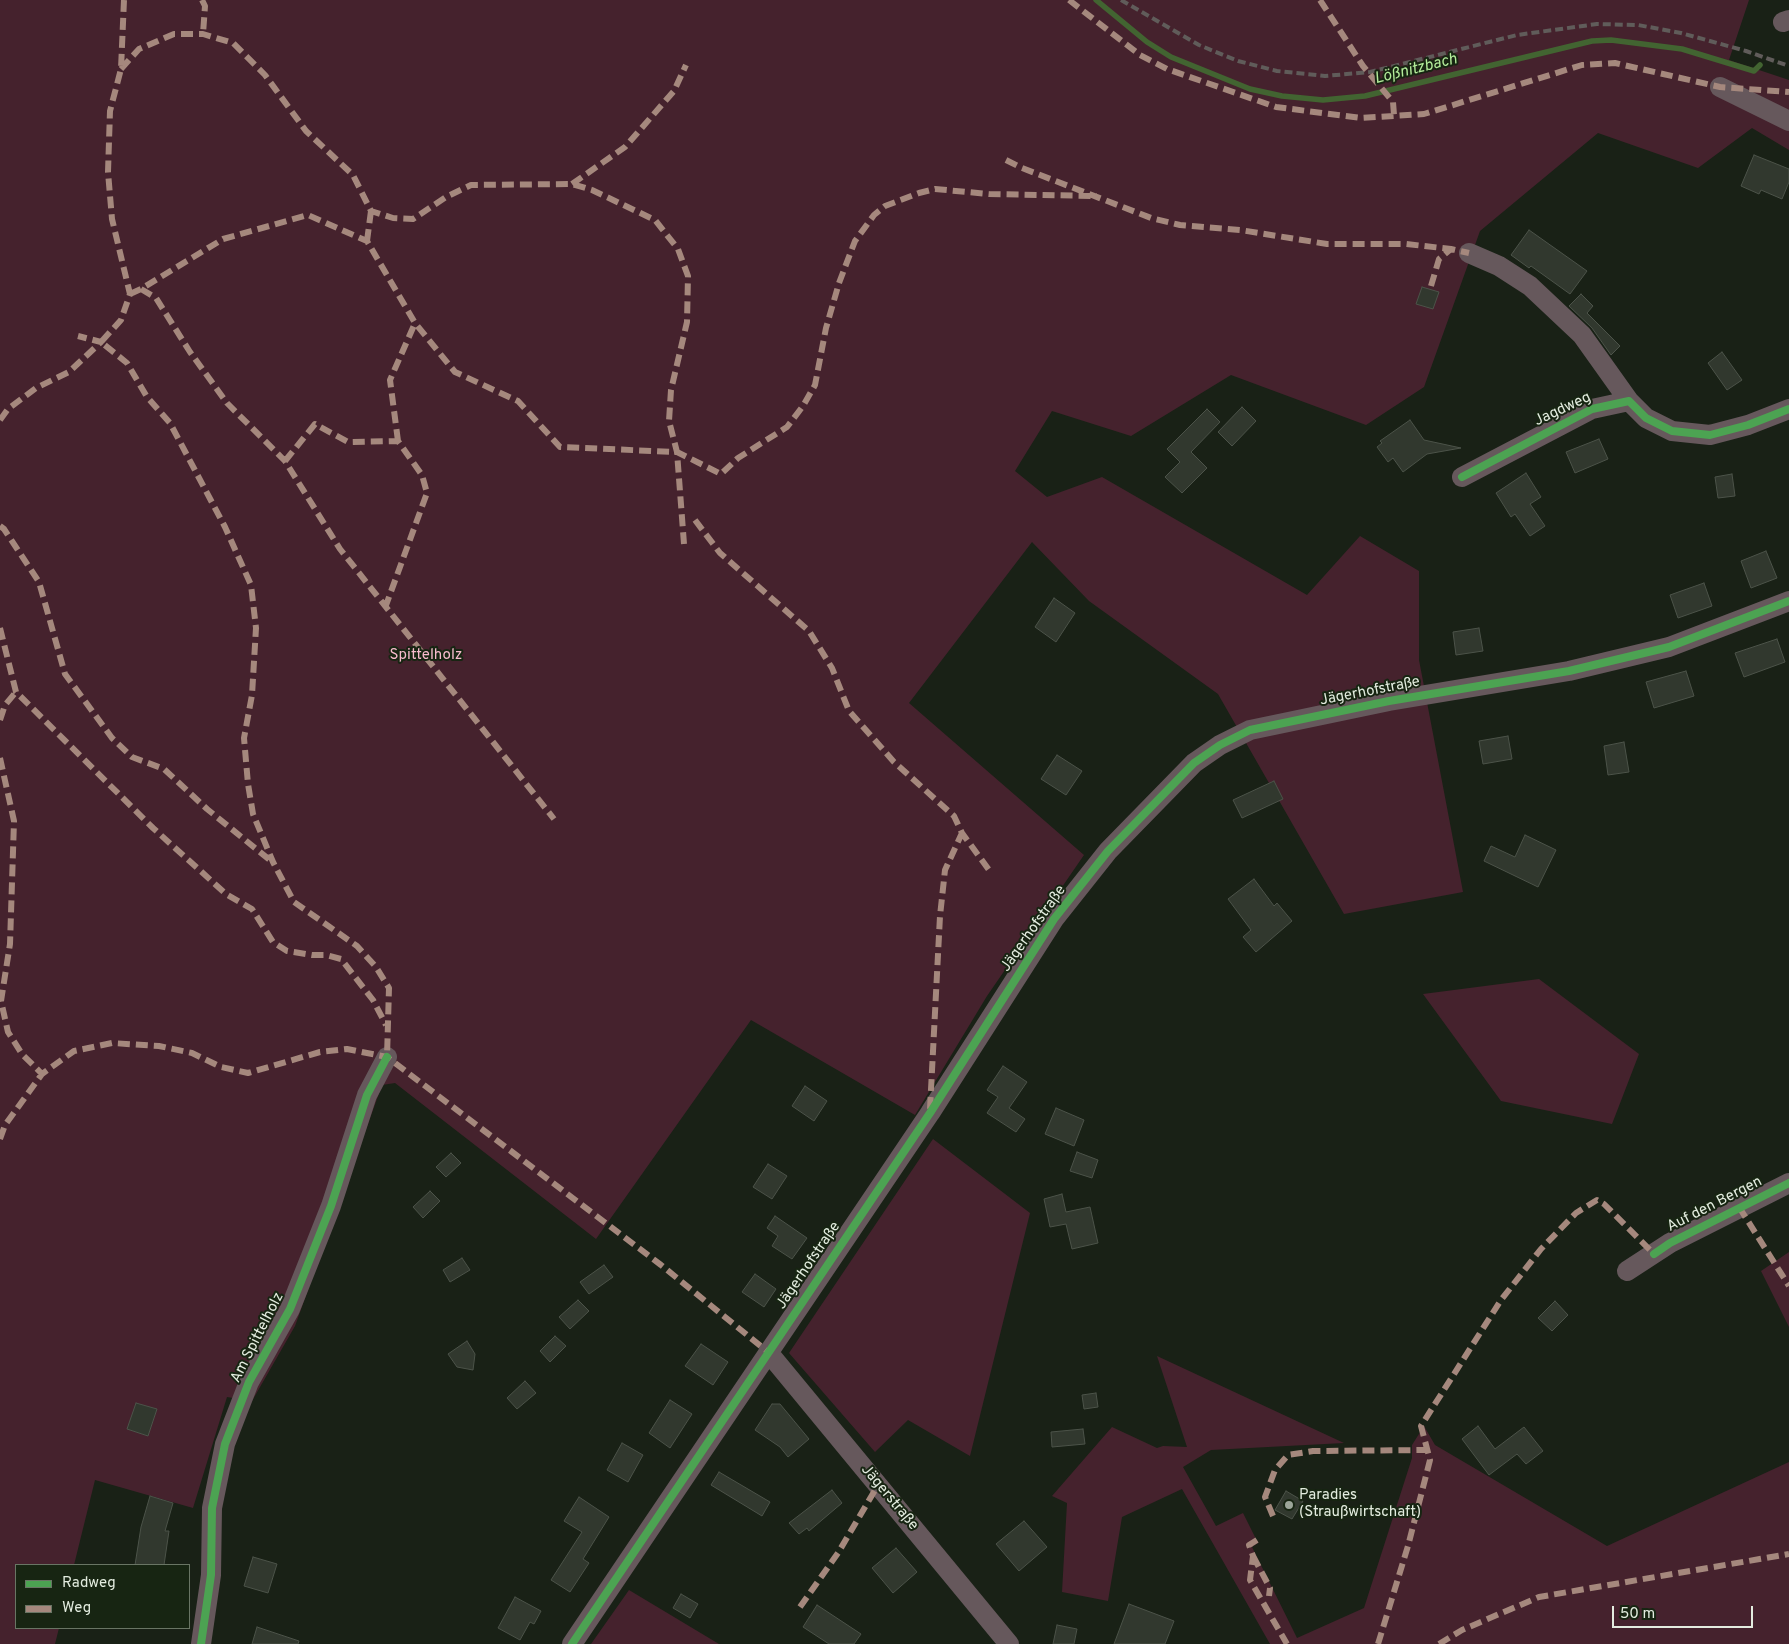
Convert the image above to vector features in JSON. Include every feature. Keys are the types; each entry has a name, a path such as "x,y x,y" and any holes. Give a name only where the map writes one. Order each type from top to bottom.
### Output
{"street":[{"path":"1720,87 1789,121"},
{"path":"1469,253 1499,266 1530,286 1582,335 1629,401 1646,418 1672,431 1710,435 1748,425 1789,409"},
{"name":"Jagdweg","path":"1462,477 1592,409 1629,401"},
{"name":"Jägerhofstraße","path":"572,1644 930,1113 1054,919 1108,852 1201,759 1220,744 1250,730 1389,701 1569,671 1660,649 1789,601"},
{"name":"Am Spittelholz","path":"201,1644 211,1575 212,1508 225,1444 249,1382 290,1309 331,1206 368,1094 387,1057"},
{"name":"Auf den Bergen","path":"1627,1271 1688,1234 1789,1183"},
{"name":"Jägerstraße","path":"768,1352 1009,1644"}],"green space":[{"name":"Spittelholz","path":"0,0 1749,0 1729,60 1789,80 1789,150 1752,128 1698,168 1598,133 1480,231 1424,387 1366,425 1231,375 1131,436 1052,411 1015,471 1047,497 1102,477 1307,595 1360,536 1419,571 1419,660 1463,892 1344,914 1218,694 1089,601 1032,542 909,703 1084,855 987,996 915,1115 751,1020 596,1239 395,1083 382,1085 295,1326 252,1401 227,1397 193,1508 95,1480 74,1564 15,1564 15,1629 59,1629 55,1644 0,1644"},
{"path":"1539,979 1639,1054 1612,1124 1501,1101 1423,994"},
{"path":"933,1139 1030,1213 970,1456 908,1420 875,1452 789,1353"},
{"path":"1789,1252 1789,1327 1761,1271"},
{"path":"1157,1356 1344,1443 1211,1450 1183,1467 1216,1526 1243,1513 1258,1543 1252,1547 1297,1638 1364,1608 1412,1458 1412,1445 1424,1426 1435,1445 1607,1546 1789,1462 1789,1644 1270,1644 1182,1489 1122,1517 1108,1601 1062,1592 1067,1503 1052,1496 1112,1427 1157,1448 1163,1446 1187,1447"},
{"path":"629,1590 719,1644 591,1644"}],"building":[{"path":"1754,155 1789,169 1789,182 1782,199 1761,190 1759,194 1741,186"},
{"path":"1529,230 1587,271 1570,294 1531,266 1529,268 1511,255"},
{"path":"1422,287 1439,292 1433,309 1416,304"},
{"path":"1581,294 1593,306 1587,313 1620,346 1611,355 1592,328 1569,306"},
{"path":"1722,352 1742,380 1727,390 1708,363"},
{"path":"1242,407 1256,421 1232,446 1218,432"},
{"path":"1207,409 1220,422 1191,452 1207,468 1182,493 1165,477 1180,462 1167,449"},
{"path":"1410,420 1424,440 1461,448 1427,454 1403,472 1393,458 1388,462 1377,447 1382,443 1380,441"},
{"path":"1599,439 1608,459 1575,473 1566,452"},
{"path":"1526,473 1541,497 1530,504 1545,526 1530,536 1515,514 1511,517 1496,493"},
{"path":"1732,474 1735,496 1718,498 1715,477"},
{"path":"1766,551 1777,578 1751,588 1741,561"},
{"path":"1704,583 1712,606 1678,618 1670,595"},
{"path":"1054,598 1075,613 1056,642 1035,627"},
{"path":"1479,628 1483,651 1456,655 1453,632"},
{"path":"1777,639 1785,662 1744,677 1735,653"},
{"path":"1686,671 1694,696 1654,708 1646,682"},
{"path":"1508,736 1512,759 1483,764 1479,741"},
{"path":"1624,742 1629,772 1608,775 1604,746"},
{"path":"1057,755 1082,771 1066,795 1041,779"},
{"path":"1274,781 1283,799 1242,818 1233,800"},
{"path":"1525,835 1556,850 1538,887 1484,861 1491,846 1515,857"},
{"path":"1254,879 1274,906 1277,903 1292,921 1256,952 1243,937 1251,930 1228,899"},
{"path":"1003,1066 1027,1082 1009,1108 1025,1119 1016,1132 987,1113 998,1097 987,1090"},
{"path":"805,1086 827,1101 814,1121 792,1106"},
{"path":"1056,1108 1084,1120 1074,1146 1045,1134"},
{"path":"1077,1152 1098,1160 1092,1178 1070,1171"},
{"path":"451,1153 461,1163 446,1177 436,1167"},
{"path":"768,1164 787,1176 772,1199 753,1187"},
{"path":"430,1191 440,1201 423,1218 413,1207"},
{"path":"1062,1194 1066,1212 1090,1207 1098,1243 1072,1249 1066,1224 1050,1227 1044,1199"},
{"path":"775,1216 807,1238 792,1259 772,1246 778,1236 767,1228"},
{"path":"462,1258 470,1270 450,1282 443,1270"},
{"path":"604,1265 613,1277 589,1294 580,1282"},
{"path":"755,1274 776,1289 764,1307 742,1292"},
{"path":"578,1300 589,1311 570,1329 559,1317"},
{"path":"1555,1301 1568,1315 1552,1331 1538,1318"},
{"path":"555,1336 566,1346 550,1362 540,1351"},
{"path":"467,1341 475,1354 473,1370 457,1367 448,1354"},
{"path":"701,1344 728,1362 713,1385 685,1366"},
{"path":"525,1381 536,1393 517,1409 507,1398"},
{"path":"1096,1393 1098,1407 1084,1409 1082,1395"},
{"path":"670,1400 692,1414 670,1448 649,1433"},
{"path":"136,1403 157,1409 148,1436 127,1429"},
{"path":"772,1404 780,1404 809,1439 788,1457 780,1447 755,1430"},
{"path":"1478,1426 1495,1449 1524,1427 1543,1451 1526,1464 1517,1454 1489,1475 1462,1439"},
{"path":"1083,1429 1085,1444 1052,1447 1051,1432"},
{"path":"622,1443 643,1455 628,1482 607,1470"},
{"path":"719,1472 770,1502 762,1516 711,1485"},
{"path":"832,1490 842,1503 809,1531 807,1528 799,1534 789,1523"},
{"name":"Paradies (Straußwirtschaft)","path":"1286,1491 1303,1501 1292,1519 1275,1510"},
{"path":"150,1496 173,1503 165,1531 169,1531 164,1564 135,1564 141,1527"},
{"path":"579,1497 609,1517 583,1559 589,1563 570,1592 551,1580 582,1532 564,1521"},
{"path":"1024,1521 1047,1547 1019,1571 996,1544"},
{"path":"896,1548 917,1572 893,1593 872,1568"},
{"path":"253,1557 277,1564 268,1593 244,1586"},
{"path":"681,1594 698,1604 690,1618 673,1608"},
{"path":"515,1597 541,1611 534,1624 530,1622 520,1640 498,1628"},
{"path":"1129,1604 1174,1621 1165,1644 1114,1644"},
{"path":"817,1605 861,1634 854,1644 829,1644 803,1627"},
{"path":"1057,1625 1077,1629 1074,1644 1053,1644"},
{"path":"257,1627 299,1641 298,1644 252,1644"}],"waterway":[{"name":"Lößnitzbach","path":"1096,0 1147,42 1171,57 1250,89 1282,96 1323,100 1365,96 1592,41 1611,40 1682,49 1754,71 1760,65"}],"railway":[{"path":"1121,0 1199,45 1238,61 1277,71 1325,76 1370,72 1517,35 1597,24 1638,25 1681,33 1746,51 1789,66"}],"marked path":[{"path":"124,0 121,69 110,111 108,172 112,219 130,294 121,320 101,342 127,363 147,397 170,423 225,527 251,585 256,628 252,695 244,738 253,814 273,862 294,902 357,946 376,967 389,988 387,1057"},
{"path":"202,0 205,6 203,34"},
{"path":"1069,0 1140,55 1167,69 1276,107 1361,118 1424,114 1582,65 1615,63 1720,87 1789,92"},
{"path":"1320,0 1363,66 1393,102 1394,115"},
{"path":"121,69 139,49 174,34 203,34 233,43 265,75 306,131 353,175 371,211 393,218 413,219 446,197 471,185 572,184 592,190 655,220 678,249 688,276 687,322 671,390 669,421 677,452 684,544"},
{"path":"572,184 625,147 674,91 686,65"},
{"path":"1006,160 1151,218 1180,225 1240,230 1327,244 1406,244 1451,249"},
{"path":"130,294 223,239 308,215 367,241 415,323 455,372 518,401 560,447 677,452 721,474 738,458 787,427 803,406 815,385 826,328 839,283 855,241 874,215 885,206 935,189 989,194 1097,196"},
{"path":"367,241 371,211"},
{"path":"1431,286 1439,259 1451,249 1469,253"},
{"path":"141,289 156,298 190,352 227,403 285,461 340,549 554,819"},
{"path":"398,441 390,380 415,323"},
{"path":"0,420 8,409 36,388 69,372 101,342 78,336"},
{"path":"285,461 315,424 348,442 398,441 422,475 427,493 385,608"},
{"path":"695,520 720,553 809,631 832,668 849,711 894,762 954,816 962,833 989,870"},
{"path":"0,526 4,529 39,582 65,674 112,738 132,757 164,769 207,809 271,861"},
{"path":"0,628 16,692 153,828 226,894 252,909 273,942 287,951 326,955 341,959 373,1000 386,1025"},
{"path":"0,720 5,705 16,692"},
{"path":"0,758 14,821 10,944 1,1001 8,1032 22,1054 42,1074"},
{"path":"930,1109 940,916 945,870 962,833"},
{"path":"0,1139 5,1125 42,1074 74,1051 112,1043 159,1046 192,1053 221,1067 248,1073 320,1052 347,1049 387,1057 661,1265 768,1352"},
{"path":"1378,1644 1408,1546 1430,1460 1421,1426 1501,1300 1541,1249 1576,1213 1597,1200 1604,1204 1654,1254"},
{"path":"1739,1207 1789,1286"},
{"path":"1273,1516 1265,1497 1275,1470 1288,1455 1313,1451 1427,1450"},
{"path":"800,1607 838,1553 878,1485"},
{"path":"1257,1540 1249,1545 1253,1556 1250,1580 1287,1644"},
{"path":"1439,1644 1462,1630 1539,1597 1789,1554"},
{"path":"1253,1556 1270,1588 1269,1596"}],"cycle path":[{"path":"1462,477 1592,409 1629,401 1646,418 1672,431 1710,435 1748,425 1789,409"},
{"path":"572,1644 930,1113 1054,919 1108,851 1194,763 1220,745 1250,730 1389,701 1569,671 1669,647 1789,601"},
{"path":"201,1644 211,1575 212,1508 225,1444 249,1382 290,1309 331,1206 367,1095 387,1057"},
{"path":"1654,1254 1670,1243 1789,1183"}],"place":[{"name":"Paradies (Straußwirtschaft)","path":"1289,1505"}]}
